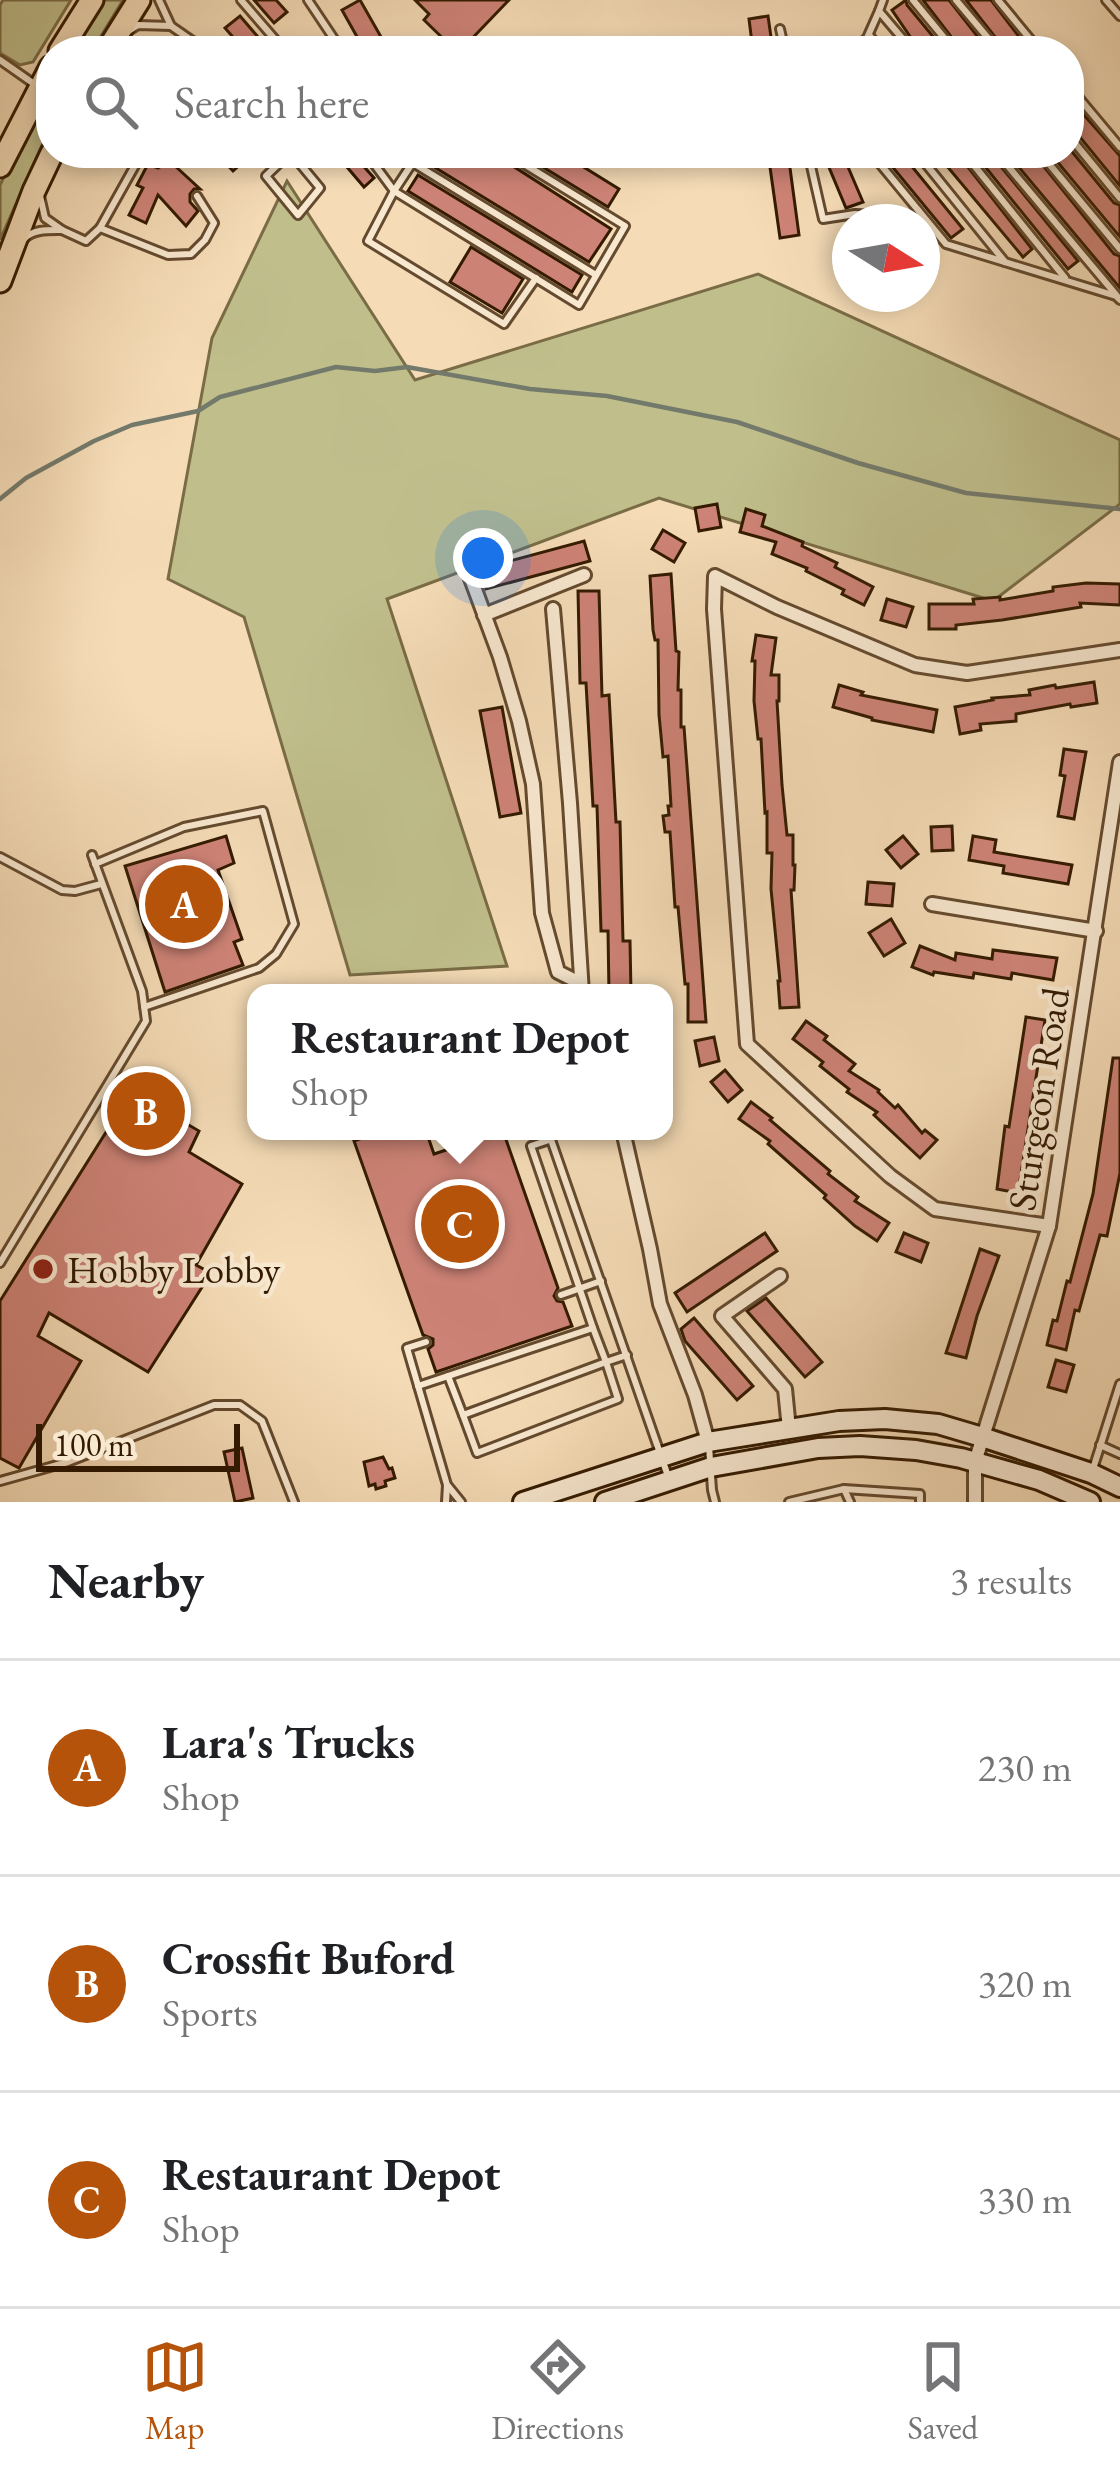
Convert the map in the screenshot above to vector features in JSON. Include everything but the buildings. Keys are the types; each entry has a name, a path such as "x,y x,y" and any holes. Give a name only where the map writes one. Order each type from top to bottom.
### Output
{"highway":[{"path":"69,36 92,0"},
{"path":"116,36 139,0"},
{"path":"0,166 36,96"},
{"path":"0,280 45,168"}],"main road":[{"path":"523,1502 708,1442 839,1421 885,1419 938,1424 1091,1473 1120,1487"},
{"path":"605,1502 711,1467 818,1448 860,1446 916,1450 975,1462 1039,1480 1090,1502"}],"street":[{"path":"463,557 500,657 533,784 542,913 558,972 575,984"},
{"path":"484,615 584,574"},
{"path":"1049,1226 935,1209 890,1176 747,1044 714,609 716,576 915,665 967,673 1120,650"},
{"path":"553,609 581,984"},
{"name":"Sturgeon Road","path":"975,1502 975,1462 1049,1226 1120,762"},
{"path":"932,904 1096,931"},
{"path":"625,1140 660,1304 708,1442"},
{"path":"780,1276 722,1316 785,1389 789,1429"}],"lane":[{"path":"159,0 171,26 185,36"},
{"path":"241,0 271,36"},
{"path":"308,0 332,36"},
{"path":"869,34 883,0"},
{"path":"913,0 943,36"},
{"path":"956,0 986,36"},
{"path":"998,0 1028,36"},
{"path":"1106,0 1120,16"},
{"path":"879,11 900,36"},
{"path":"123,36 138,26 171,26"},
{"path":"779,28 781,36"},
{"path":"0,60 36,85"},
{"path":"1084,104 1120,147"},
{"path":"1084,154 1120,198"},
{"path":"39,180 45,218 86,242 100,228 134,168"},
{"path":"274,168 266,176 298,215 320,188 303,168"},
{"path":"377,168 394,190 579,305 626,226 531,168"},
{"path":"409,168 368,241 504,324 536,278"},
{"path":"420,168 596,275"},
{"path":"811,168 823,218 832,217"},
{"path":"883,168 912,204"},
{"path":"929,168 1006,263"},
{"path":"976,168 1067,281"},
{"path":"1011,168 1119,297"},
{"path":"1052,168 1120,249"},
{"path":"100,228 168,255 191,254 214,223 196,196"},
{"path":"10,256 28,235 62,230"},
{"path":"940,237 946,244 1119,297"},
{"path":"0,1263 146,1021 144,1007 142,992 93,860 184,827 263,811 294,924 276,954 260,968 144,1007"},
{"path":"0,857 62,890 101,884"},
{"path":"448,1376 476,1453 618,1399 531,1146 541,1140"},
{"path":"552,1140 669,1479"},
{"path":"561,1295 601,1281"},
{"path":"418,1386 593,1328"},
{"path":"426,1342 407,1348 447,1485 446,1502"},
{"path":"463,1414 627,1354"},
{"path":"1091,1473 1120,1384"},
{"path":"0,1481 68,1462 214,1405 240,1405 262,1421 294,1502"},
{"path":"708,1442 716,1502"},
{"path":"1100,1445 1120,1454"},
{"path":"447,1485 461,1502"},
{"path":"844,1489 850,1502"},
{"path":"789,1502 844,1489 920,1494 920,1502"}],"shaded area":[{"path":"3,0 71,0 49,36 36,36 33,62 20,65 0,53"},
{"path":"99,0 123,0 101,36 77,36"},
{"path":"36,111 36,159 0,240 0,185"},
{"path":"287,181 415,380 758,274 832,308 832,312 841,312 1120,440 1120,504 993,601 659,498 387,599 507,966 350,975 244,617 168,579 212,338"}],"waterway":[{"path":"0,499 26,478 132,425 198,411 220,397 336,367 375,371 407,367 530,389 607,396 737,422 966,493 1120,509"}],"place":[{"name":"Lara's Trucks","path":"184,904"},
{"name":"Crossfit Buford","path":"146,1111"},
{"name":"Restaurant Depot","path":"460,1224"},
{"name":"Hobby Lobby","path":"43,1269"}]}
